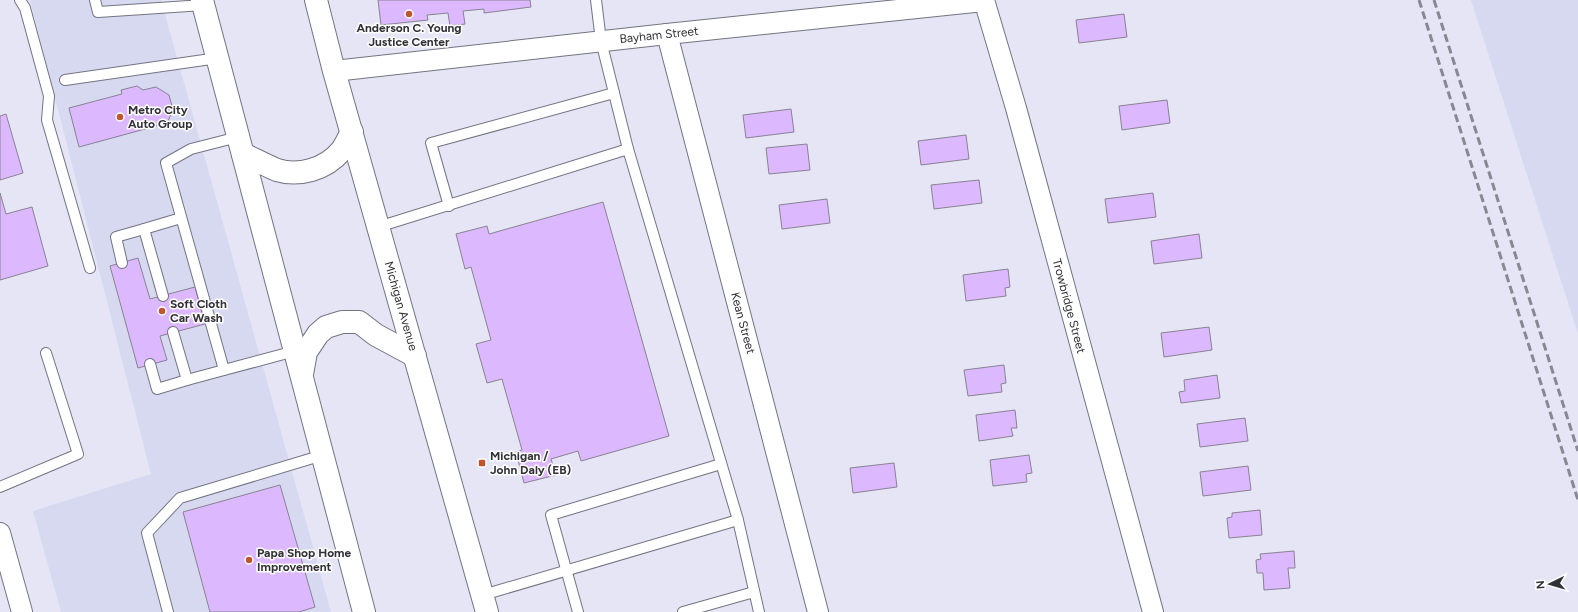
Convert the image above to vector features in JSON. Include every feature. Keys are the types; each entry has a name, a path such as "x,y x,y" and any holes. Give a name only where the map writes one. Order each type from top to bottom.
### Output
{"main road":[{"name":"Michigan Avenue","path":"316,0 334,71 485,604"},
{"path":"203,3 364,612"},
{"path":"241,146 278,170 295,173 312,170 328,163 342,150 352,132"},
{"path":"301,376 306,352 318,334 326,327 342,322 359,322 376,335 415,356"}],"street":[{"name":"Bayham Street","path":"334,71 984,0"},
{"name":"Trowbridge Street","path":"984,0 1016,108 1153,612"},
{"name":"Kean Street","path":"667,34 818,612"},
{"path":"0,533 22,612"}],"lane":[{"path":"20,0 25,8 49,96 47,120 90,268"},
{"path":"95,0 98,12 203,3"},
{"path":"596,0 601,41 628,149 738,520 759,612"},
{"path":"65,80 218,58"},
{"path":"449,206 431,143 614,93"},
{"path":"224,370 166,163 191,149 241,146"},
{"path":"378,227 628,149"},
{"path":"122,262 116,237 181,218"},
{"path":"144,229 163,296"},
{"path":"174,332 187,380"},
{"path":"150,364 157,389 295,352"},
{"path":"0,488 78,454 46,353"},
{"path":"168,612 147,533 180,498 322,455"},
{"path":"578,612 552,515 721,464"},
{"path":"485,604 567,571 738,520"},
{"path":"685,612 754,592"}],"shaded area":[{"path":"30,0 161,0 331,612 61,612 33,511 151,474"},
{"path":"1471,0 1578,0 1578,334"}],"building":[{"name":"Anderson C. Young Justice Center","path":"378,0 530,0 531,7 484,13 484,9 463,11 465,24 450,26 448,13 427,15 428,20 381,25"},
{"path":"1124,14 1127,37 1079,43 1076,20"},
{"name":"Metro City Auto Group","path":"137,86 143,90 156,87 169,95 173,110 167,123 79,147 69,108 122,94 121,90"},
{"path":"1167,100 1170,123 1122,130 1119,106"},
{"path":"791,109 794,132 746,138 743,115"},
{"path":"6,114 23,173 0,180 0,116"},
{"path":"966,135 969,159 921,165 918,141"},
{"path":"807,144 810,170 769,174 766,148"},
{"path":"979,180 982,203 934,209 931,185"},
{"path":"0,193 6,214 32,207 48,266 0,280"},
{"path":"1153,193 1156,217 1108,223 1105,199"},
{"path":"827,199 830,223 782,229 779,205"},
{"path":"603,202 669,436 581,461 578,451 551,459 556,475 524,483 516,452 522,450 502,379 487,383 476,344 491,340 471,267 465,269 456,234 487,226 489,234"},
{"path":"1199,234 1202,258 1154,264 1151,241"},
{"name":"Soft Cloth Car Wash","path":"138,258 150,299 195,287 205,324 160,336 167,360 138,368 110,266"},
{"path":"1008,269 1010,287 1005,288 1006,296 966,301 963,275"},
{"path":"1209,327 1212,350 1164,357 1161,333"},
{"path":"1004,365 1006,383 1001,384 1002,392 968,396 964,370"},
{"path":"1217,375 1220,398 1181,403 1179,392 1185,391 1184,380"},
{"path":"1015,410 1017,428 1011,428 1013,436 979,441 976,415"},
{"path":"1245,418 1248,441 1200,447 1197,424"},
{"path":"1029,455 1032,473 1026,474 1027,482 993,486 990,460"},
{"path":"894,463 897,487 853,493 850,468"},
{"path":"1248,466 1251,490 1203,496 1200,472"},
{"name":"Papa Shop Home Improvement","path":"280,485 315,607 299,612 210,612 183,512"},
{"path":"1260,510 1262,535 1229,538 1227,518 1232,517 1232,513"},
{"path":"1294,551 1295,568 1288,568 1290,588 1264,590 1263,573 1257,573 1256,560 1261,559 1260,554"}],"railway":[{"path":"1419,0 1578,500"},
{"path":"1434,0 1578,451"}],"place":[{"name":"Anderson C. Young Justice Center","path":"409,14"},
{"name":"Metro City Auto Group","path":"120,117"},
{"name":"Soft Cloth Car Wash","path":"162,311"},
{"name":"Michigan / John Daly (EB)","path":"482,463"},
{"name":"Papa Shop Home Improvement","path":"249,560"}]}
